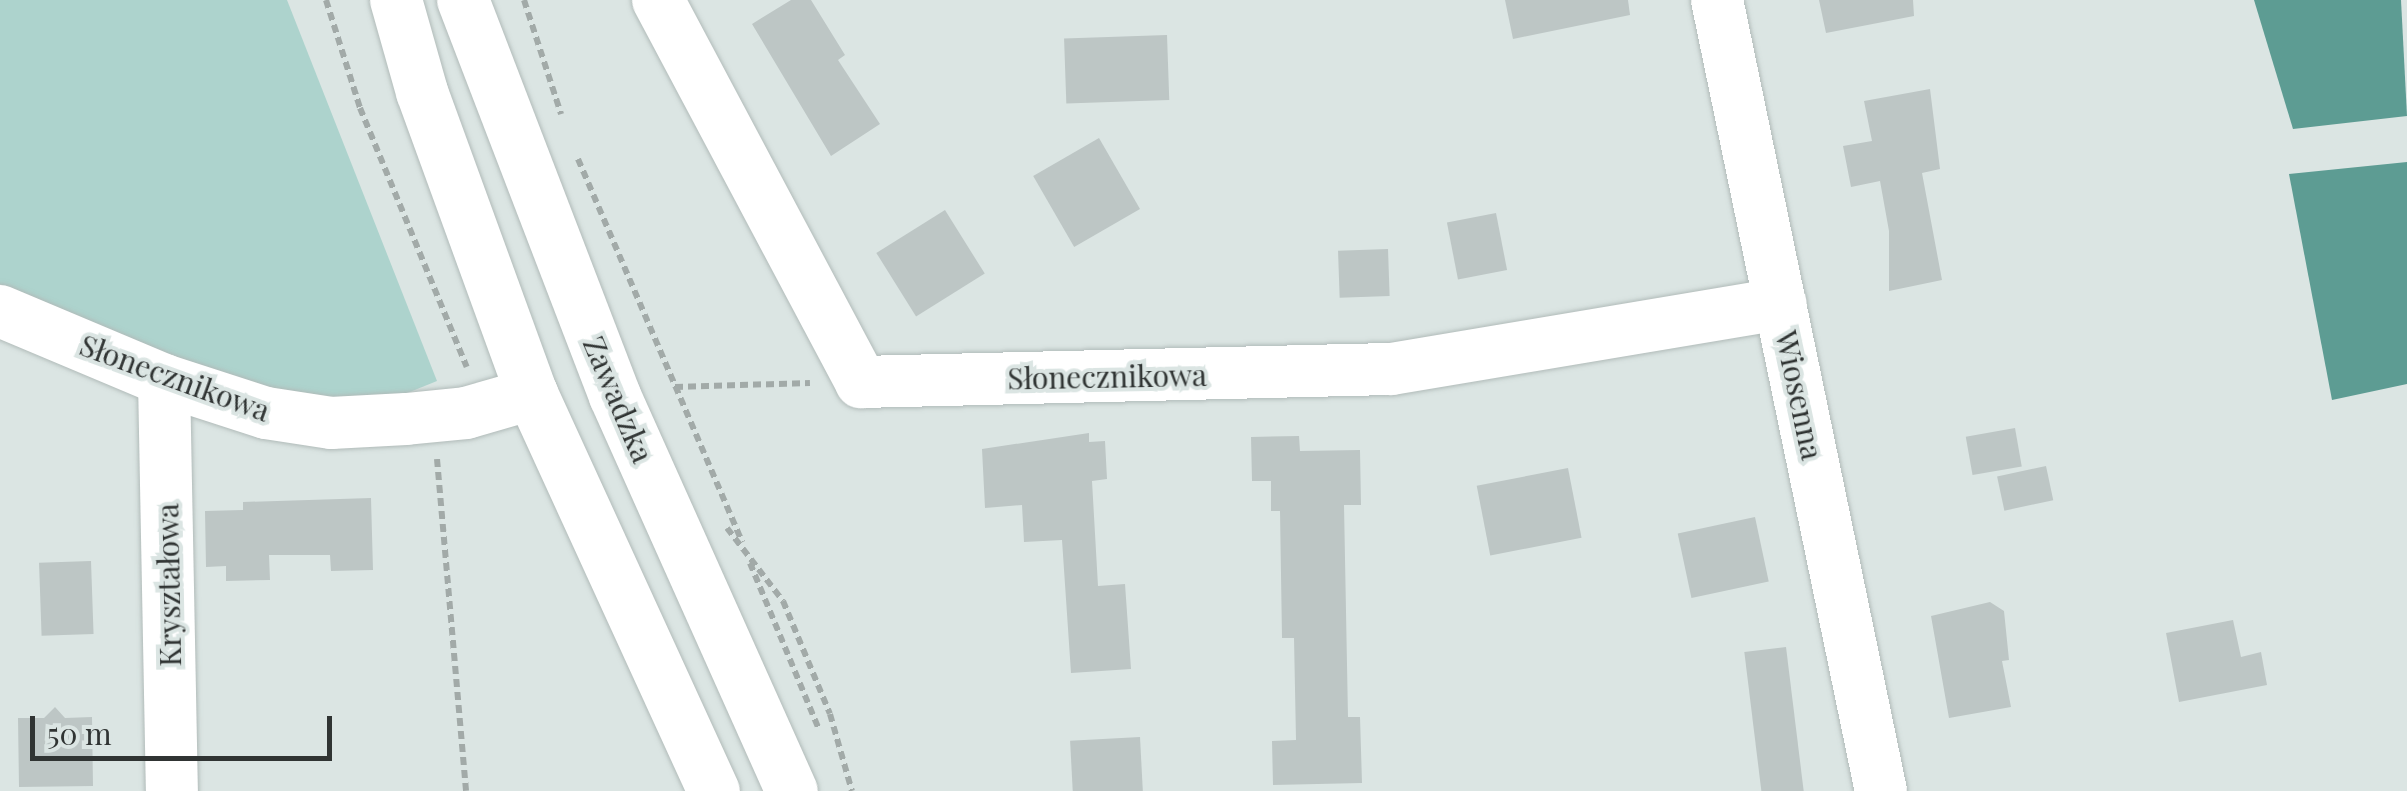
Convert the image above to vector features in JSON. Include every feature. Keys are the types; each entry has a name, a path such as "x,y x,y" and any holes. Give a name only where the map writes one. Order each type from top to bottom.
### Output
{"street":[{"path":"396,0 422,92 532,394 714,791"},
{"name":"Zawadzka","path":"463,0 616,396 792,791"},
{"path":"658,0 861,382"},
{"name":"Wiosenna","path":"1717,0 1881,791"},
{"name":"Słonecznikowa","path":"861,382 1391,369 1781,304"},
{"name":"Słonecznikowa","path":"0,311 164,380 266,413 331,423 432,417 532,394"},
{"name":"Kryształowa","path":"164,380 172,791"}],"path":[{"path":"524,0 568,134"},
{"path":"574,152 820,735"},
{"path":"675,387 861,382"},
{"path":"670,406 723,522 783,601 830,714 852,791"},
{"path":"432,417 466,791"}],"shaded area":[{"path":"0,0 287,0 437,381 395,398 255,399 0,284"},
{"path":"2254,0 2401,0 2407,116 2293,129"},
{"path":"2407,162 2407,384 2332,400 2289,174"}],"building":[{"path":"791,0 811,0 845,55 838,60 880,124 831,156 752,24"},
{"path":"1505,0 1628,0 1630,15 1513,39"},
{"path":"1819,0 1913,0 1914,16 1826,33"},
{"path":"1167,35 1169,100 1066,104 1064,39"},
{"path":"1930,89 1940,169 1922,173 1942,280 1889,291 1889,231 1880,181 1851,187 1843,146 1872,141 1864,101"},
{"path":"1099,138 1140,209 1074,247 1033,176"},
{"path":"945,210 985,274 916,317 876,253"},
{"path":"1496,213 1507,270 1458,279 1447,223"},
{"path":"1388,249 1390,296 1340,298 1338,251"},
{"path":"2015,428 2022,466 1973,475 1966,437"},
{"path":"1089,433 1089,442 1105,441 1107,479 1092,481 1098,586 1125,584 1131,669 1071,673 1062,540 1024,542 1022,505 985,508 982,449"},
{"path":"1299,436 1300,451 1360,450 1361,505 1344,505 1348,717 1360,717 1362,783 1273,785 1272,741 1296,740 1294,638 1282,638 1280,511 1271,511 1271,481 1252,481 1251,437"},
{"path":"2046,466 2053,500 2004,511 1997,476"},
{"path":"1568,468 1582,538 1490,555 1477,486"},
{"path":"371,498 373,570 331,571 330,555 269,555 270,580 226,581 226,566 206,567 205,511 243,510 243,502"},
{"path":"1755,517 1769,582 1691,598 1678,533"},
{"path":"91,561 94,634 42,636 39,563"},
{"path":"1990,602 2004,611 2009,660 2002,661 2011,707 1949,718 1931,616"},
{"path":"2233,620 2241,657 2261,652 2267,685 2179,702 2166,633"},
{"path":"1786,647 1804,791 1761,791 1744,652"},
{"path":"55,707 65,718 92,717 93,786 19,787 18,718 44,718"},
{"path":"1140,737 1143,791 1073,791 1070,741"}]}
